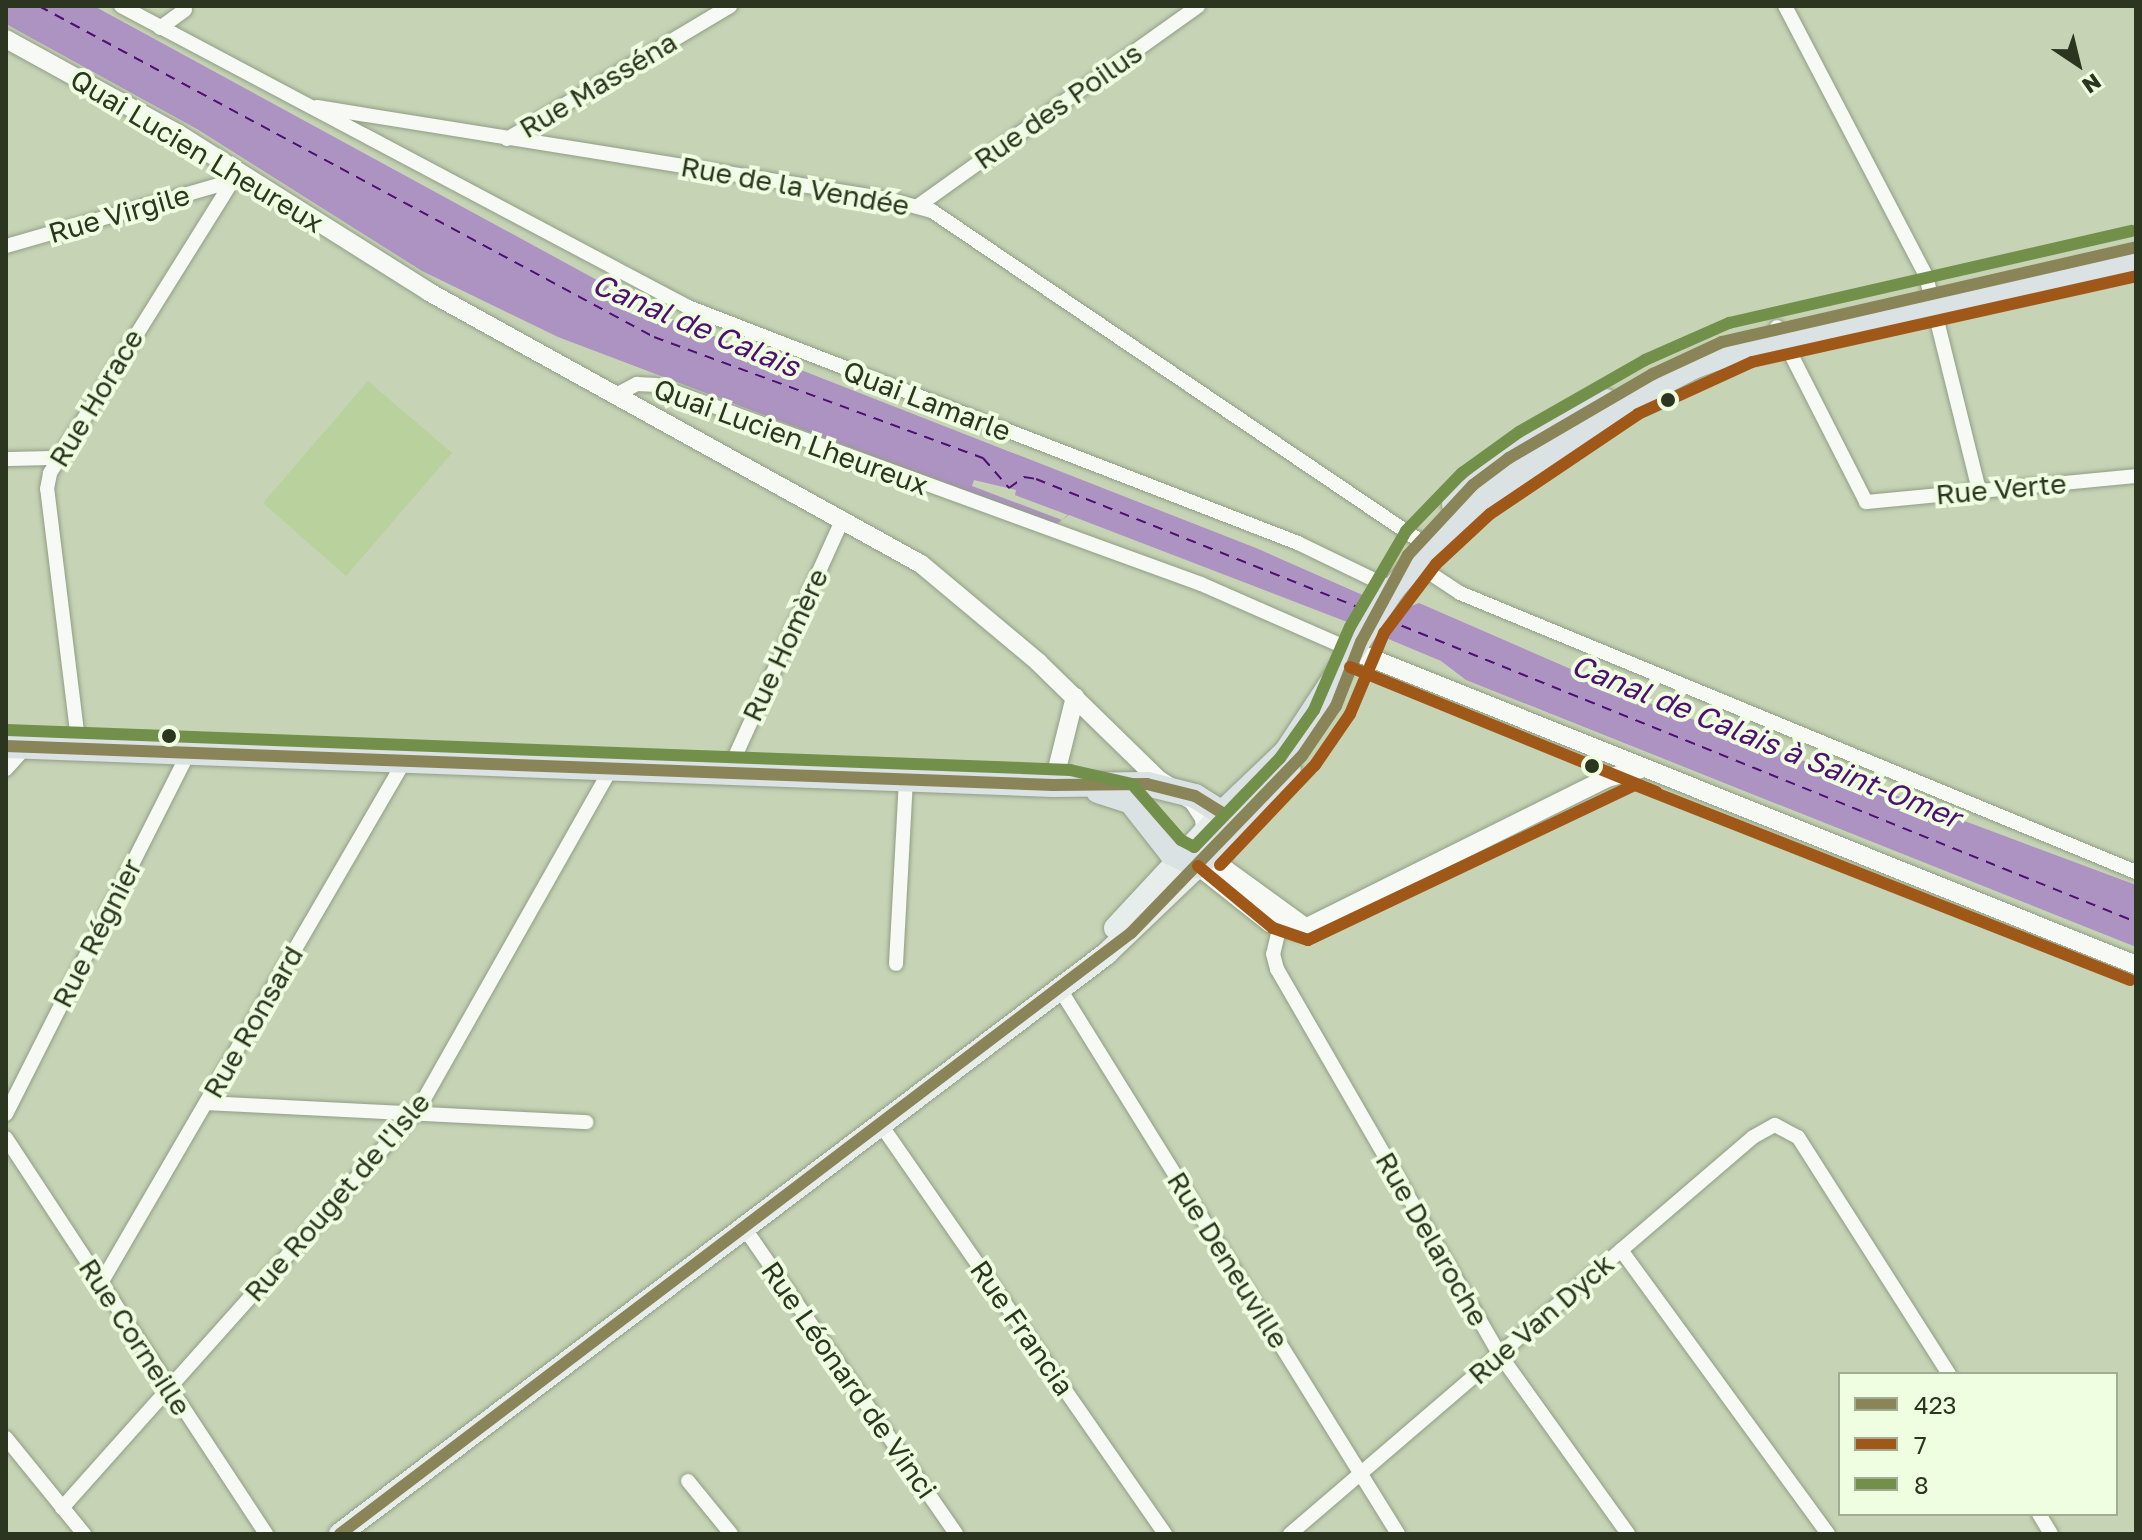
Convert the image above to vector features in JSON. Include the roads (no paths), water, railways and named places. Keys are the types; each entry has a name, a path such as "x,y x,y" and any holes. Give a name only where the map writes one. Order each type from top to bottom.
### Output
{"main road":[{"path":"340,1534 1058,986 1200,846 1286,752 1356,652 1417,552 1473,485 1572,419 1707,348 1932,298 2136,247"},
{"path":"1932,298 2136,260"},
{"path":"1200,846 1302,756 1336,706 1356,652"},
{"path":"16,746 1060,786 1147,784 1180,790 1200,846"},
{"path":"1060,786 1123,797 1200,846"}],"street":[{"name":"Quai Lamarle","path":"121,6 688,307 1298,543 1393,589"},
{"name":"Rue Masséna","path":"507,139 730,6"},
{"name":"Rue des Poilus","path":"918,206 1192,8"},
{"path":"1792,9 1915,252 1932,298 1979,490"},
{"path":"160,28 185,10"},
{"name":"Quai Lucien Lheureux","path":"6,39 380,263 616,395 637,384 656,385 1201,584 1356,652"},
{"name":"Rue de la Vendée","path":"301,104 918,206 1011,261 1417,552 1460,593 2135,868"},
{"name":"Rue Virgile","path":"6,246 236,176"},
{"name":"Rue Horace","path":"79,748 47,489 55,458 236,176"},
{"name":"Rue Verte","path":"1779,333 1866,502 2136,476"},
{"path":"616,395 843,519 940,578 1075,697 1159,780 1180,790"},
{"path":"6,459 55,458"},
{"name":"Rue Homère","path":"728,772 843,519"},
{"path":"1356,652 1643,770 2136,965"},
{"path":"1060,786 1075,697"},
{"path":"6,769 16,746"},
{"name":"Rue Régnier","path":"6,1114 189,752"},
{"name":"Rue Ronsard","path":"101,1283 405,760"},
{"name":"Rue Rouget de l'Isle","path":"62,1508 414,1113 611,768"},
{"path":"1200,846 1280,922 1299,924 1319,921 1620,772 1643,770"},
{"path":"896,964 906,779"},
{"name":"Rue Delaroche","path":"1280,922 1273,954 1277,969 1500,1355 1628,1534"},
{"name":"Rue Deneuville","path":"1058,986 1398,1534"},
{"path":"207,1103 587,1122"},
{"name":"Rue Francia","path":"879,1122 1165,1534"},
{"name":"Rue Van Dyck","path":"1290,1534 1760,1131 1782,1126 1798,1137 1948,1372"},
{"name":"Rue Corneille","path":"6,1138 266,1534"},
{"name":"Rue Léonard de Vinci","path":"743,1226 956,1534"},
{"path":"1621,1250 1828,1534"},
{"path":"6,1438 84,1534"},
{"path":"688,1481 731,1534"},
{"path":"2040,1516 2051,1534"}],"water label":[{"name":"Canal de Calais","path":"696,325"},
{"name":"Canal de Calais à Saint-Omer","path":"1766,741"}]}
